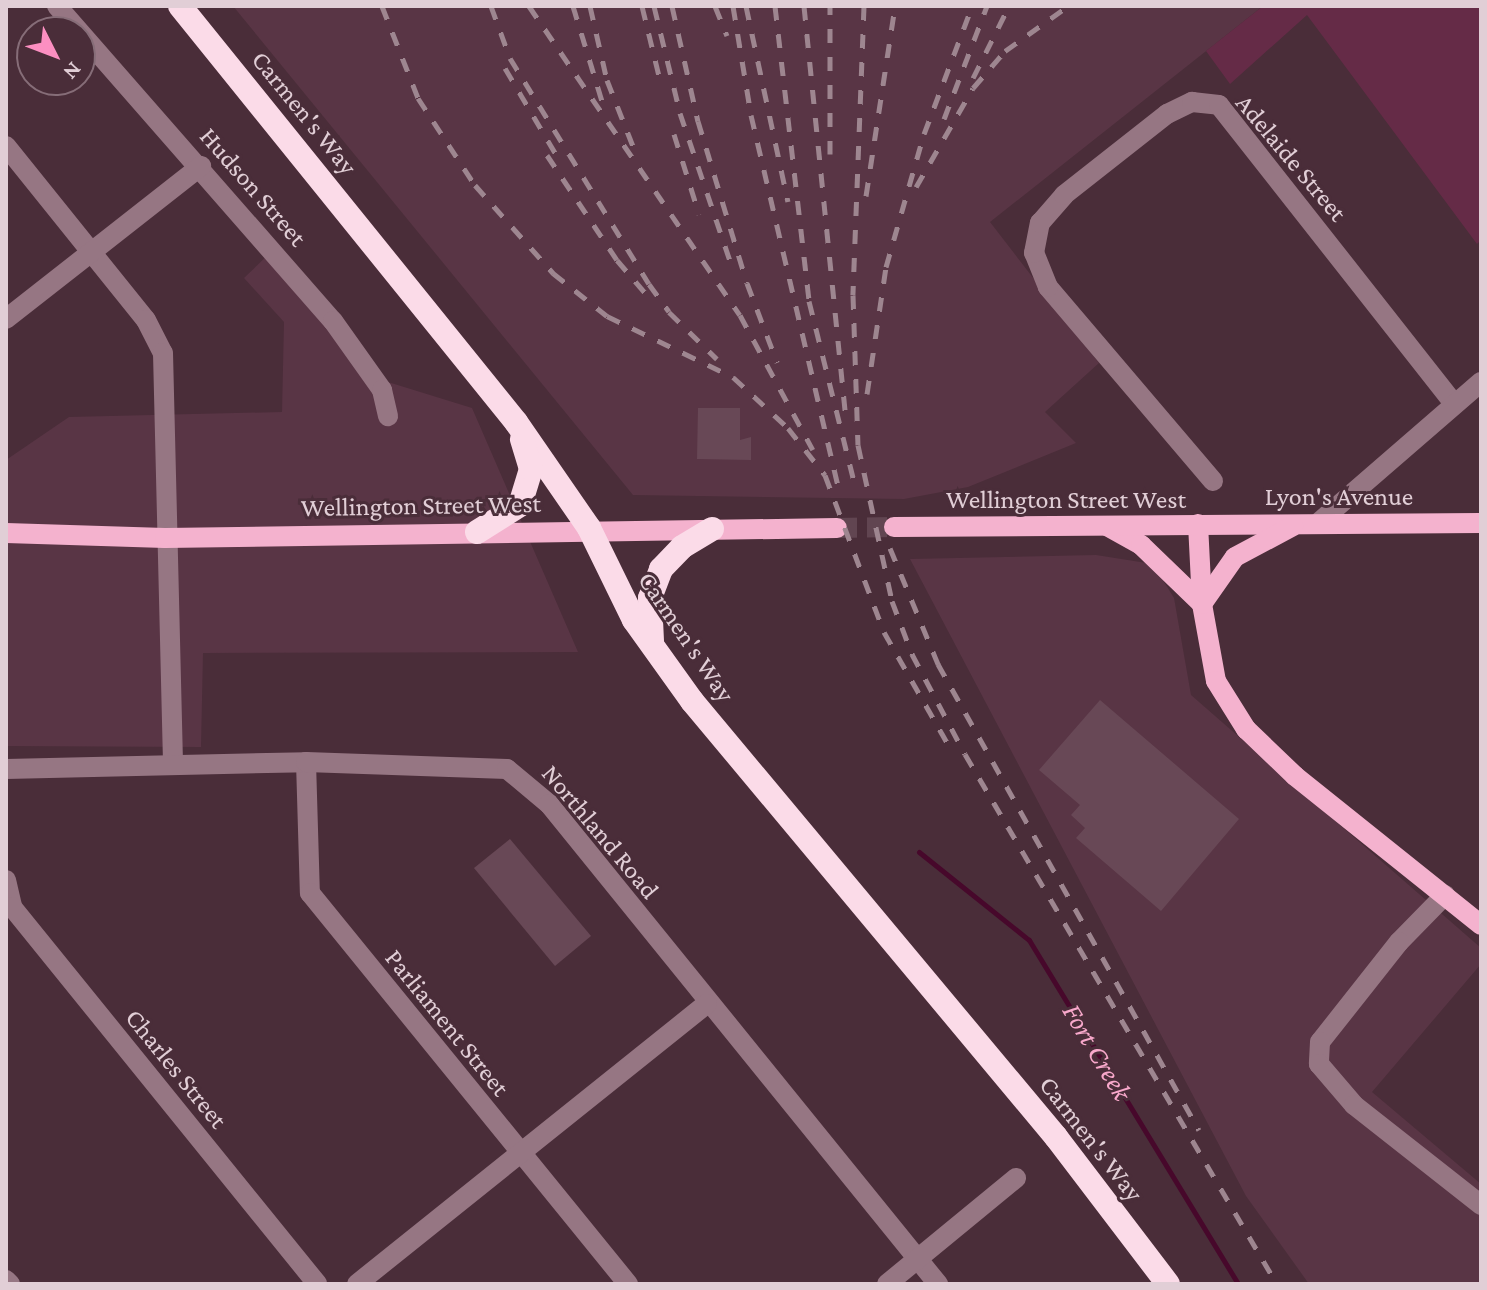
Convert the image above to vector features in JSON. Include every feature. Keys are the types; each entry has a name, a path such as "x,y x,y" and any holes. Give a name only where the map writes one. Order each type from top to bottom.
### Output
{"highway":[{"name":"Carmen's Way","path":"180,6 516,422 589,528 634,620 692,701 1056,1137 1168,1284"},
{"path":"477,532 520,505 530,481 528,457 516,422"},
{"path":"654,647 650,598 660,571 682,547 712,529"}],"main road":[{"name":"Wellington Street West","path":"894,527 1198,524 1202,604 1216,681 1246,729 1295,776 1481,925"},
{"name":"Lyon's Avenue","path":"1198,524 1478,525"},
{"path":"1104,525 1141,545 1202,604 1235,557 1307,524"},
{"name":"Wellington Street West","path":"6,533 165,538 589,528 837,528"}],"street":[{"name":"Hudson Street","path":"57,6 201,166 361,357 382,390 388,416"},
{"name":"Adelaide Street","path":"1213,481 1048,287 1034,253 1040,223 1064,195 1167,114 1192,102 1219,105 1454,404"},
{"path":"6,146 146,320 163,353 165,538 173,764"},
{"path":"6,319 201,166"},
{"path":"1307,524 1481,382"},
{"name":"Northland Road","path":"6,769 306,762 472,765 507,769 525,780 938,1284"},
{"name":"Parliament Street","path":"306,762 310,893 518,1153 628,1284"},
{"name":"Charles Street","path":"6,880 12,907 317,1284"},
{"path":"1445,895 1399,942 1320,1042 1319,1064 1354,1105 1481,1205"},
{"path":"357,1284 707,1004"},
{"path":"887,1284 1016,1178"}],"shaded area":[{"path":"233,6 1263,6 990,222 1099,363 1045,412 1076,443 968,487 904,499 633,495"},
{"path":"1263,6 1481,6 1481,240 1477,244 1307,15 1230,84 1206,51"},
{"path":"272,251 375,378 472,408 578,652 203,653 201,747 6,746 6,460 69,417 282,412 284,322 244,278"},
{"path":"1096,555 1153,564 1174,598 1191,695 1481,948 1481,964 1372,1092 1481,1184 1481,1284 1309,1284 1246,1196 910,559"}],"building":[{"path":"698,408 740,408 740,440 751,437 751,460 697,459"},
{"path":"1100,700 1239,819 1161,911 1076,838 1085,828 1071,815 1080,805 1039,770"},
{"path":"510,839 591,936 555,966 474,868"}],"waterway":[{"name":"Fort Creek","path":"919,852 1029,940 1238,1284"}],"tunnel":[{"path":"837,528 894,527"}],"railway":[{"path":"382,6 418,98 475,185 553,273 607,316 733,377 788,428 825,475 884,632 949,746"},
{"path":"491,6 510,58 649,284 669,312 717,359"},
{"path":"529,6 740,315 813,450"},
{"path":"573,6 602,101"},
{"path":"590,6 607,80 635,151"},
{"path":"642,6 661,84"},
{"path":"654,6 680,113 733,270"},
{"path":"672,6 698,121 747,283 777,362"},
{"path":"715,6 727,36"},
{"path":"733,6 751,115 838,486"},
{"path":"746,6 788,202"},
{"path":"775,6 809,301 856,490"},
{"path":"804,6 845,412"},
{"path":"830,6 830,154"},
{"path":"864,6 853,295 858,445 892,601 912,654 965,754 1277,1284"},
{"path":"866,196 895,6"},
{"path":"867,394 886,267 924,134 972,6"},
{"path":"944,119 987,6"},
{"path":"973,78 1009,6"},
{"path":"916,187 973,88 1005,51 1068,6"},
{"path":"505,68 560,161"},
{"path":"674,134 699,214"},
{"path":"547,155 617,260 647,295"},
{"path":"890,548 938,664 1199,1130"}]}
